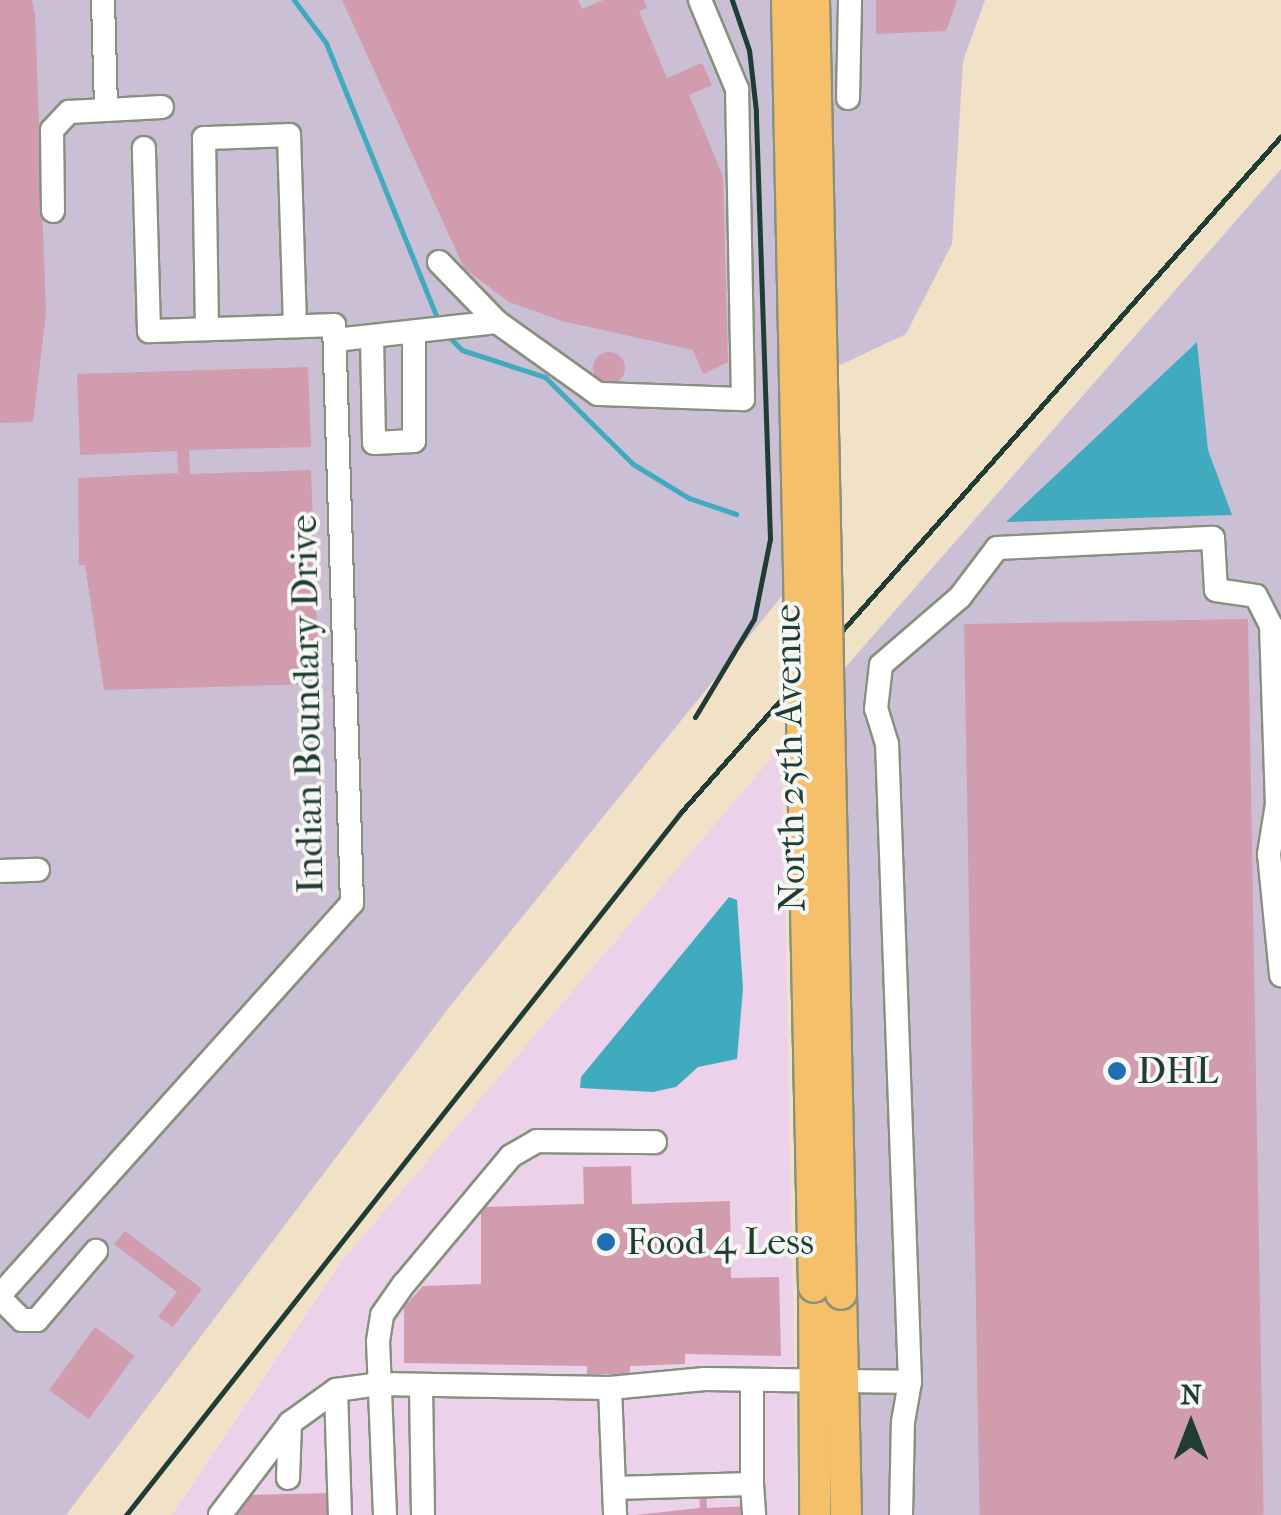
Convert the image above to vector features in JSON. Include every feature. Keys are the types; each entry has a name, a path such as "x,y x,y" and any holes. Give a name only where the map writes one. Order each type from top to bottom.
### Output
{"main road":[{"name":"North 25th Avenue","path":"787,0 830,1384 846,1515"},
{"name":"North 25th Avenue","path":"814,0 829,1345"},
{"name":"North 25th Avenue","path":"816,1515 830,1384"}],"street":[{"path":"103,0 106,110"},
{"path":"439,262 496,322 598,394 743,399 737,89 700,0"},
{"path":"848,98 850,0"},
{"path":"53,211 52,130 69,112 162,107"},
{"path":"208,330 204,138 290,135 295,326"},
{"path":"144,148 149,332 334,325 335,340 496,322"},
{"path":"372,338 374,443 414,441 421,333"},
{"name":"Indian Boundary Drive","path":"0,1297 352,902 335,340"},
{"path":"902,1515 903,1422 910,1382 881,664 960,597 997,548 1213,538 1216,590 1256,596 1271,624 1277,804 1268,854 1281,975"},
{"path":"0,871 38,870"},
{"path":"386,1515 379,1384 382,1315 511,1156 538,1142 655,1142"},
{"path":"0,1297 22,1320 36,1320 96,1251"},
{"path":"220,1515 290,1423 336,1390 379,1384 610,1388 752,1381 910,1382"},
{"path":"752,1381 754,1515"},
{"path":"422,1387 423,1515"},
{"path":"610,1388 615,1515"},
{"path":"336,1390 340,1515"},
{"path":"288,1478 290,1423"},
{"path":"614,1488 752,1484"}],"shaded area":[{"path":"0,0 775,0 785,592 451,1005 66,1515 0,1515"},
{"path":"825,0 985,0 963,61 952,244 906,334 836,367"},
{"path":"1281,169 1281,1515 857,1515 844,669"},
{"path":"782,746 797,1515 172,1515 341,1262"}],"water":[{"path":"1197,342 1208,450 1232,515 1006,522"},
{"path":"729,897 737,900 743,989 737,1059 698,1067 676,1087 653,1092 580,1088 581,1077"}],"building":[{"path":"0,0 32,0 35,14 46,313 33,422 0,423"},
{"path":"342,0 578,0 582,9 603,0 644,0 647,8 639,11 667,78 702,63 712,85 689,95 723,176 728,362 703,374 693,350 562,321 509,302 464,268"},
{"path":"876,0 957,0 946,31 876,34"},
{"path":"609,352 620,357 625,368 620,379 609,384 598,379 593,368 598,357"},
{"path":"308,367 311,447 189,450 190,474 311,470 319,684 104,690 85,565 79,565 78,478 178,473 177,451 80,455 77,374"},
{"name":"DHL","path":"1248,619 1264,1515 980,1515 964,624"},
{"name":"Food 4 Less","path":"631,1166 632,1204 730,1201 731,1278 779,1277 781,1356 685,1354 685,1364 630,1366 630,1374 587,1374 587,1366 404,1363 404,1307 423,1286 481,1284 481,1207 584,1204 583,1167"},
{"path":"125,1231 202,1289 173,1327 158,1317 177,1292 114,1244"},
{"path":"95,1327 135,1356 89,1419 49,1390"},
{"path":"706,1491 707,1508 750,1506 750,1515 636,1515 700,1508 699,1492"},
{"path":"330,1493 330,1515 236,1515 247,1495"}],"waterway":[{"path":"294,0 326,43 438,320"},
{"path":"449,337 462,350 545,377 633,464 689,498 736,514"}],"railway":[{"path":"695,717 754,619 770,539 756,111 749,50 732,0"},
{"path":"126,1515 682,811 1281,136"}],"place":[{"name":"DHL","path":"1117,1071"},
{"name":"Food 4 Less","path":"606,1242"}]}
